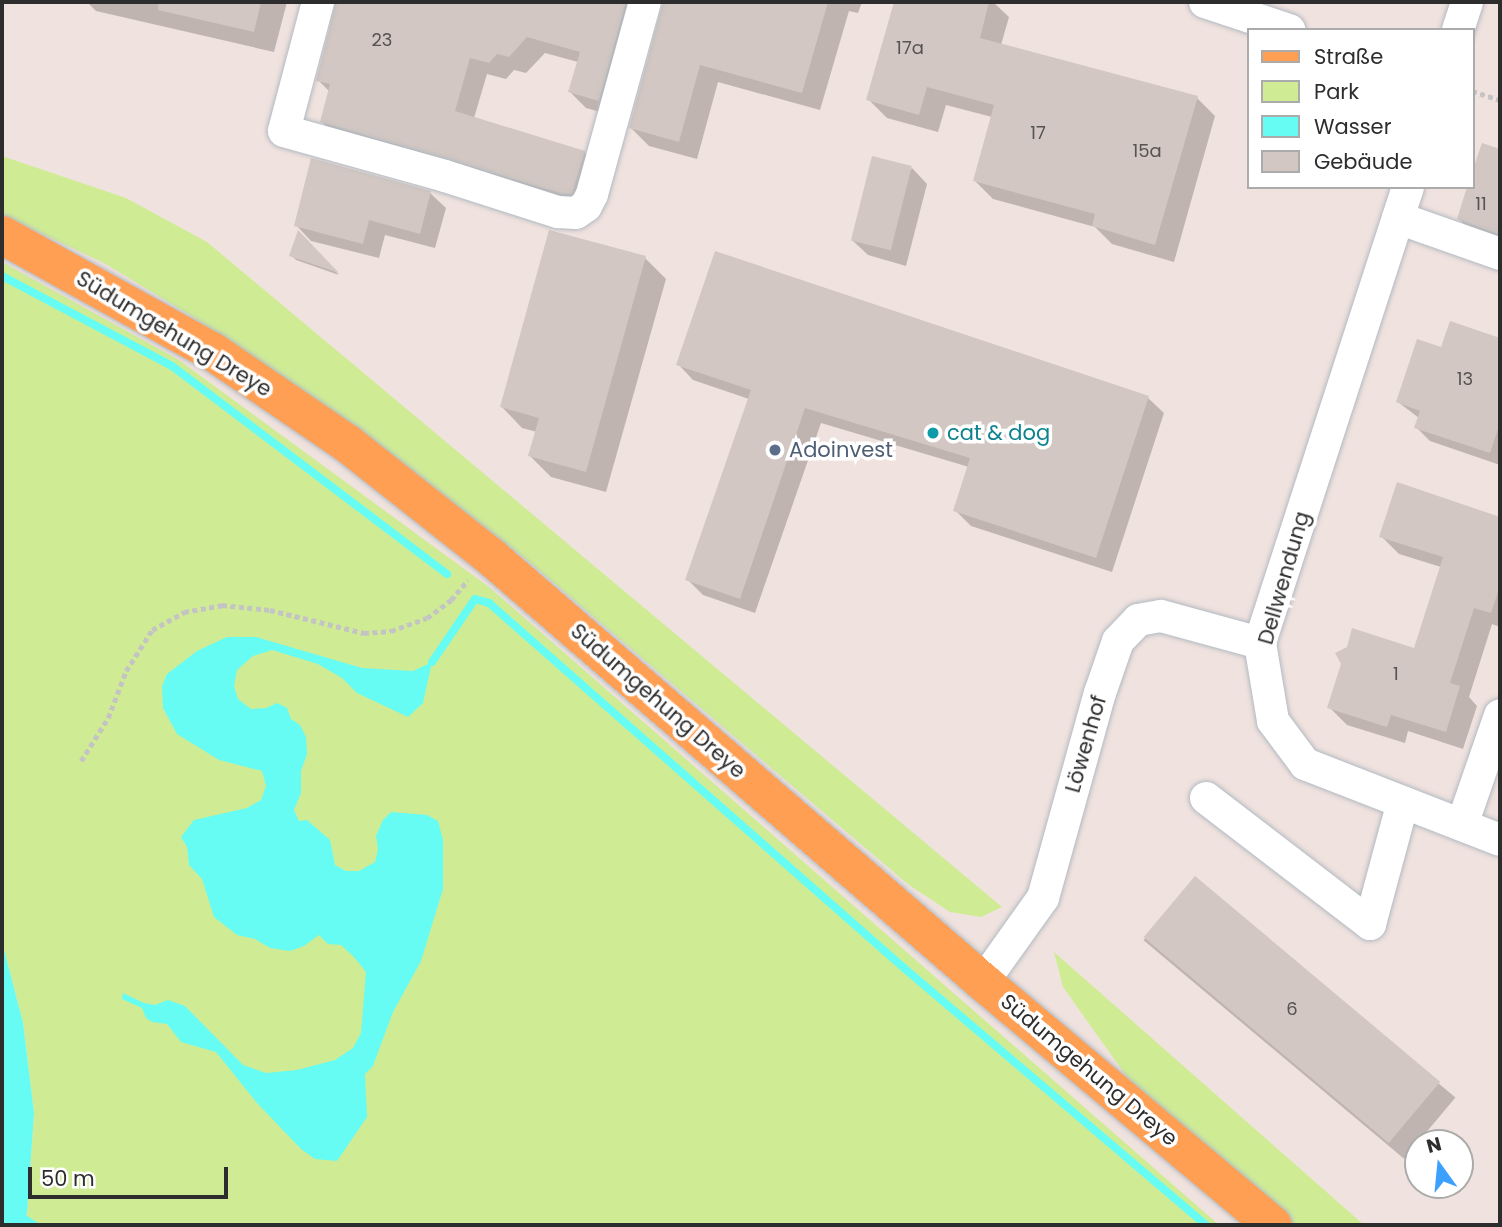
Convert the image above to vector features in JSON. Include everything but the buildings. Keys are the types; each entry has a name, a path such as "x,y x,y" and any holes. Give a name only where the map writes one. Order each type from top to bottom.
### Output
{"main road":[{"name":"Südumgehung Dreye","path":"2,235 213,352 348,444 490,556 983,982 1273,1225"}],"street":[{"path":"318,2 284,131 445,176 558,212 576,213 586,206 592,194 645,2"},
{"path":"1205,2 1283,28"},
{"path":"1459,28 1467,2"},
{"name":"Dellwendung","path":"1407,189 1260,643 1273,721 1305,764 1500,840"},
{"path":"1398,218 1500,254"},
{"name":"Löwenhof","path":"983,982 1042,898 1118,641 1138,620 1161,616 1260,643"},
{"path":"1462,825 1500,715"},
{"path":"1206,798 1370,924 1403,802"}],"path":[{"path":"1474,92 1500,100"},
{"path":"81,761 108,718 126,671 152,630 184,612 222,605 270,610 364,633 391,631 427,618 451,600 490,556"}],"green space":[{"path":"2,156 126,198 207,242 1002,907 981,917 950,912 909,885 529,562 359,429 193,317 104,263 2,215"},
{"path":"2,262 179,360 489,587 1219,1225 22,1225 27,1213 34,1113 23,1023 2,942"},
{"path":"1054,952 1364,1225 1291,1225 1144,1101 1063,987"}],"water":[{"path":"227,637 256,637 362,668 413,671 432,662 423,703 408,717 357,693 342,678 318,664 272,650 253,656 237,670 234,686 238,699 251,709 266,708 277,703 287,708 291,719 300,725 306,737 307,754 301,771 301,793 294,810 299,821 307,820 330,840 335,865 346,871 359,871 375,862 378,849 376,836 383,820 391,812 427,815 438,821 443,840 443,889 421,961 393,1012 373,1066 365,1074 367,1117 337,1161 315,1159 301,1149 257,1103 216,1052 181,1042 167,1024 152,1022 146,1018 142,1008 122,999 123,993 144,1003 155,1005 168,1000 185,1006 243,1065 266,1073 297,1070 335,1060 353,1048 361,1033 366,972 354,957 341,945 328,944 319,935 304,946 290,951 270,948 255,939 237,935 214,917 202,879 189,865 187,847 181,837 194,820 247,808 261,800 266,786 262,771 219,760 177,734 163,708 162,686 167,674 197,651"},
{"path":"2,942 23,1023 34,1113 27,1213 22,1225 2,1225"}],"waterway":[{"path":"2,276 172,366 447,574"},
{"path":"432,662 475,599 489,603 904,968 1206,1225"},
{"path":"16,1214 34,1225"}],"place":[{"name":"cat & dog","path":"933,433"},
{"name":"Adoinvest","path":"775,450"}]}
